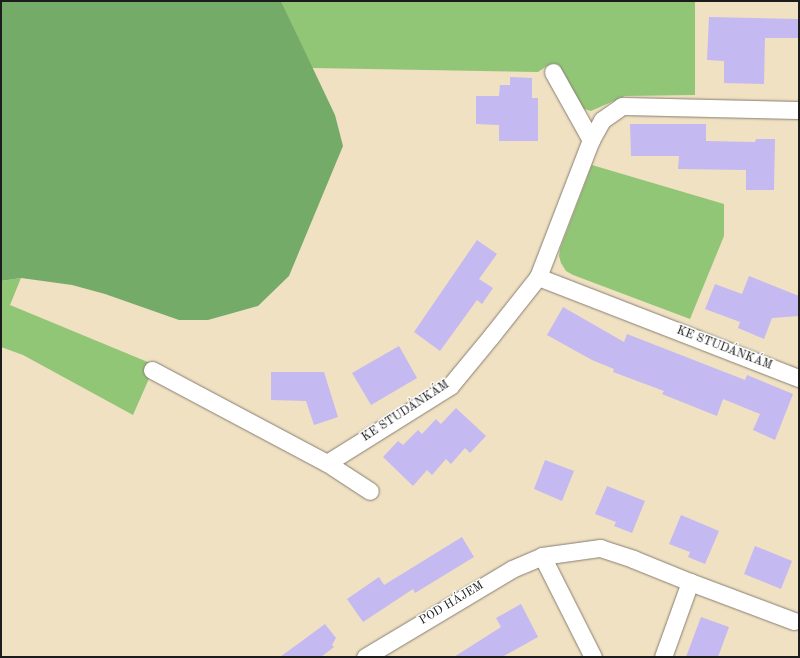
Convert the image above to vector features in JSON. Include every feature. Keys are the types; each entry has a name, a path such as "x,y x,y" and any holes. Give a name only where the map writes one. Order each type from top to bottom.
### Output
{"street":[{"path":"553,72 591,140"},
{"name":"KE STUDÁNKÁM","path":"327,463 450,386 538,277 591,140 602,120 622,106 799,110"},
{"name":"KE STUDÁNKÁM","path":"538,277 799,378"},
{"path":"152,370 327,463 370,491"},
{"name":"POD HÁJEM","path":"365,657 512,568 542,556 600,548 633,559 794,621"},
{"path":"542,556 593,657"},
{"path":"663,657 690,582"}],"green space":[{"path":"1,1 281,1 335,115 343,146 289,276 258,306 208,320 179,320 105,294 72,285 21,278 1,281"},
{"path":"281,1 695,1 695,95 625,96 591,111 578,106 556,65 547,66 538,72 312,68"},
{"path":"592,165 724,204 724,236 690,319 573,275 566,271 559,256 560,249"},
{"path":"21,278 10,305 155,365 133,415 23,355 1,347 1,281"}],"building":[{"path":"709,17 799,19 799,38 765,38 764,84 724,83 724,61 707,60"},
{"path":"510,77 532,78 532,98 538,98 538,141 499,141 499,125 476,124 476,96 499,96 500,85 510,85"},
{"path":"630,124 706,124 706,141 755,142 756,139 775,139 774,190 746,190 746,170 678,169 679,156 631,156"},
{"path":"477,240 497,254 479,279 493,288 482,304 477,300 440,351 414,332"},
{"path":"749,276 799,296 799,316 772,318 764,339 738,328 740,322 705,309 715,284 742,294"},
{"path":"563,307 624,342 627,334 745,380 747,375 793,394 775,440 753,430 760,414 723,399 717,416 662,394 664,391 613,372 614,369 592,360 547,335"},
{"path":"399,346 417,378 371,405 352,373"},
{"path":"271,372 324,372 338,417 314,425 306,401 271,400"},
{"path":"456,408 486,436 470,453 465,448 451,464 446,459 432,475 427,470 413,486 383,457 398,441 403,445 418,430 422,434 436,419 441,424"},
{"path":"545,460 574,471 562,501 534,489"},
{"path":"607,486 645,501 632,533 614,526 616,522 595,514"},
{"path":"681,515 719,531 705,564 688,557 690,552 669,544"},
{"path":"462,537 474,557 415,593 413,589 363,622 347,599 379,577 384,585"},
{"path":"755,546 792,561 781,589 744,574"},
{"path":"521,604 538,637 502,657 454,657 501,627 496,618"},
{"path":"701,617 729,627 718,657 686,657"},
{"path":"325,624 336,638 332,645 334,647 321,657 280,657"}]}
